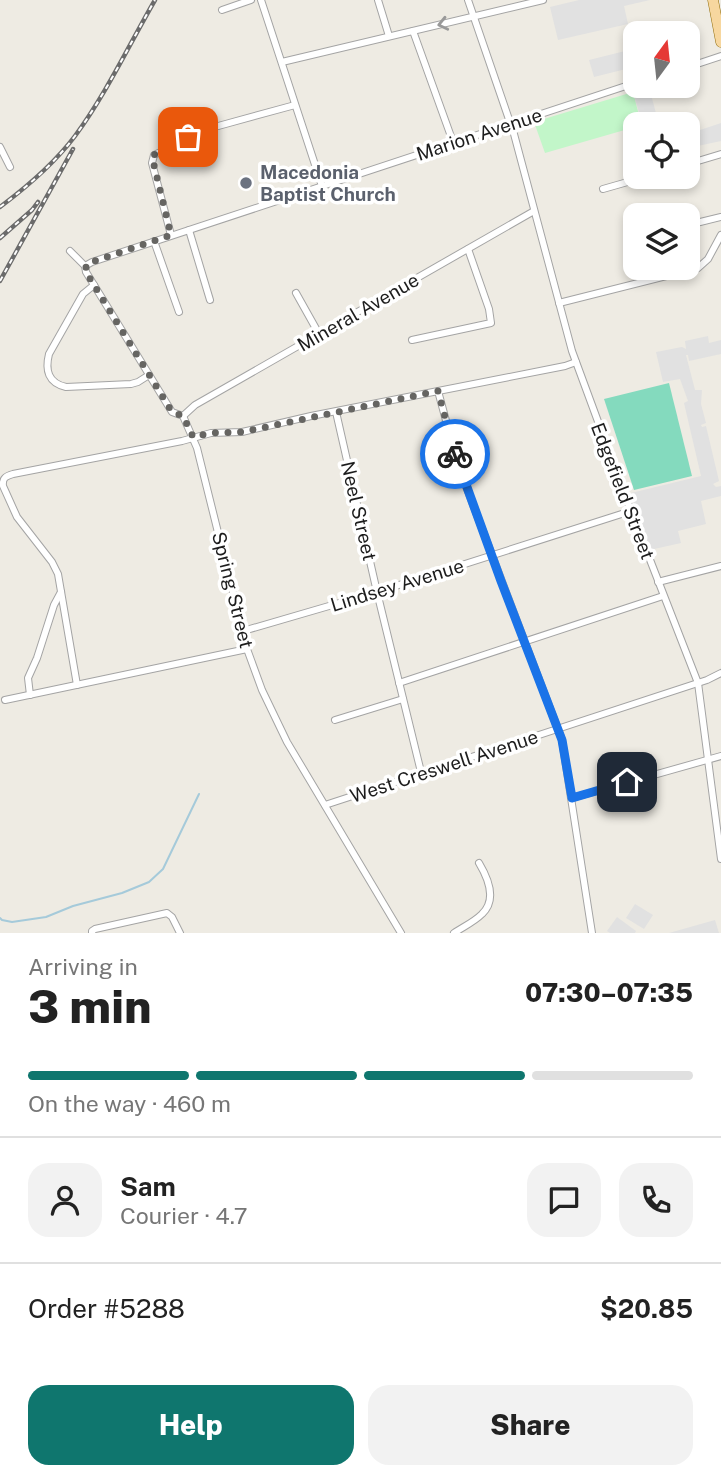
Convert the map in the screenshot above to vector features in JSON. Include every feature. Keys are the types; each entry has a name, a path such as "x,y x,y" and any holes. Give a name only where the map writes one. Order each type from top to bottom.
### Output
{"main road":[{"path":"713,0 721,42"}],"street":[{"path":"222,10 251,0"},
{"path":"261,0 322,186"},
{"path":"378,0 389,36"},
{"name":"Edgefield Street","path":"468,0 511,124 576,362 663,597 698,683 721,859"},
{"path":"282,62 543,0"},
{"path":"413,31 453,142"},
{"path":"700,63 721,56"},
{"name":"Marion Avenue","path":"85,266 171,235 623,87"},
{"path":"171,235 152,157 211,128 295,105"},
{"path":"0,147 10,167"},
{"path":"700,160 721,154"},
{"path":"603,189 623,183"},
{"name":"Mineral Avenue","path":"183,416 195,405 534,211"},
{"path":"700,222 721,217"},
{"path":"189,230 210,300"},
{"path":"559,303 698,268 708,259 721,235"},
{"path":"154,241 179,312"},
{"path":"412,340 491,323 489,309 468,249"},
{"name":"Spring Street","path":"71,251 85,266 86,272 172,412 183,416 197,448 247,649 262,690 276,721 401,933"},
{"path":"94,285 83,294 49,354 48,374 52,381 66,387 131,384 149,375"},
{"path":"296,293 319,334"},
{"path":"77,685 58,574 6,497 2,481 4,478 211,433 242,432 576,362"},
{"path":"438,391 458,465 563,747 592,933"},
{"name":"Neel Street","path":"336,412 421,772"},
{"name":"Lindsey Avenue","path":"243,631 377,592 631,510"},
{"path":"658,582 721,566"},
{"path":"30,695 27,678 61,592"},
{"path":"399,683 663,597"},
{"path":"5,700 247,649"},
{"name":"West Creswell Avenue","path":"325,805 698,683 721,673"},
{"path":"335,720 403,699"},
{"path":"572,798 721,756"},
{"path":"454,933 484,913 488,904 488,880 478,863"},
{"path":"92,933 95,929 164,914 170,914 180,933"}],"green space":[{"path":"623,95 623,98 635,98 638,112 623,112 623,130 545,153 534,122"},
{"path":"669,383 692,476 634,490 604,399"}],"shaded area":[{"path":"579,0 650,0 624,6 627,21 623,21 623,25 558,40 550,7"},
{"path":"623,52 623,70 594,77 589,60"},
{"path":"635,98 652,98 656,112 639,112"},
{"path":"721,123 721,141 700,146 700,130"},
{"path":"708,336 709,343 721,340 721,354 689,361 686,355 695,390 702,390 701,404 706,423 701,425 706,426 719,481 713,484 716,487 721,486 721,496 701,501 706,524 678,531 681,543 645,551 631,493 701,476 684,403 688,401 680,379 663,382 656,352 682,347 686,349 685,341"},
{"path":"635,904 653,915 644,929 626,918"},
{"path":"617,917 636,931 635,933 607,931"},
{"path":"715,920 719,933 669,933"}],"waterway":[{"path":"0,918 12,922 46,917 149,882 163,869 199,794"}],"railway":[{"path":"0,207 40,174 75,136 107,86 155,0"},
{"path":"0,281 73,149"},
{"path":"0,238 38,202"}],"way so far":[{"path":"188,137 152,157 171,235 92,262 85,268 173,414 183,416 193,437 220,432 242,432 438,391 455,454"}],"place":[{"name":"Macedonia Baptist Church","path":"246,183"}],"route":[{"path":"455,454 562,740 572,798 627,782"}]}
